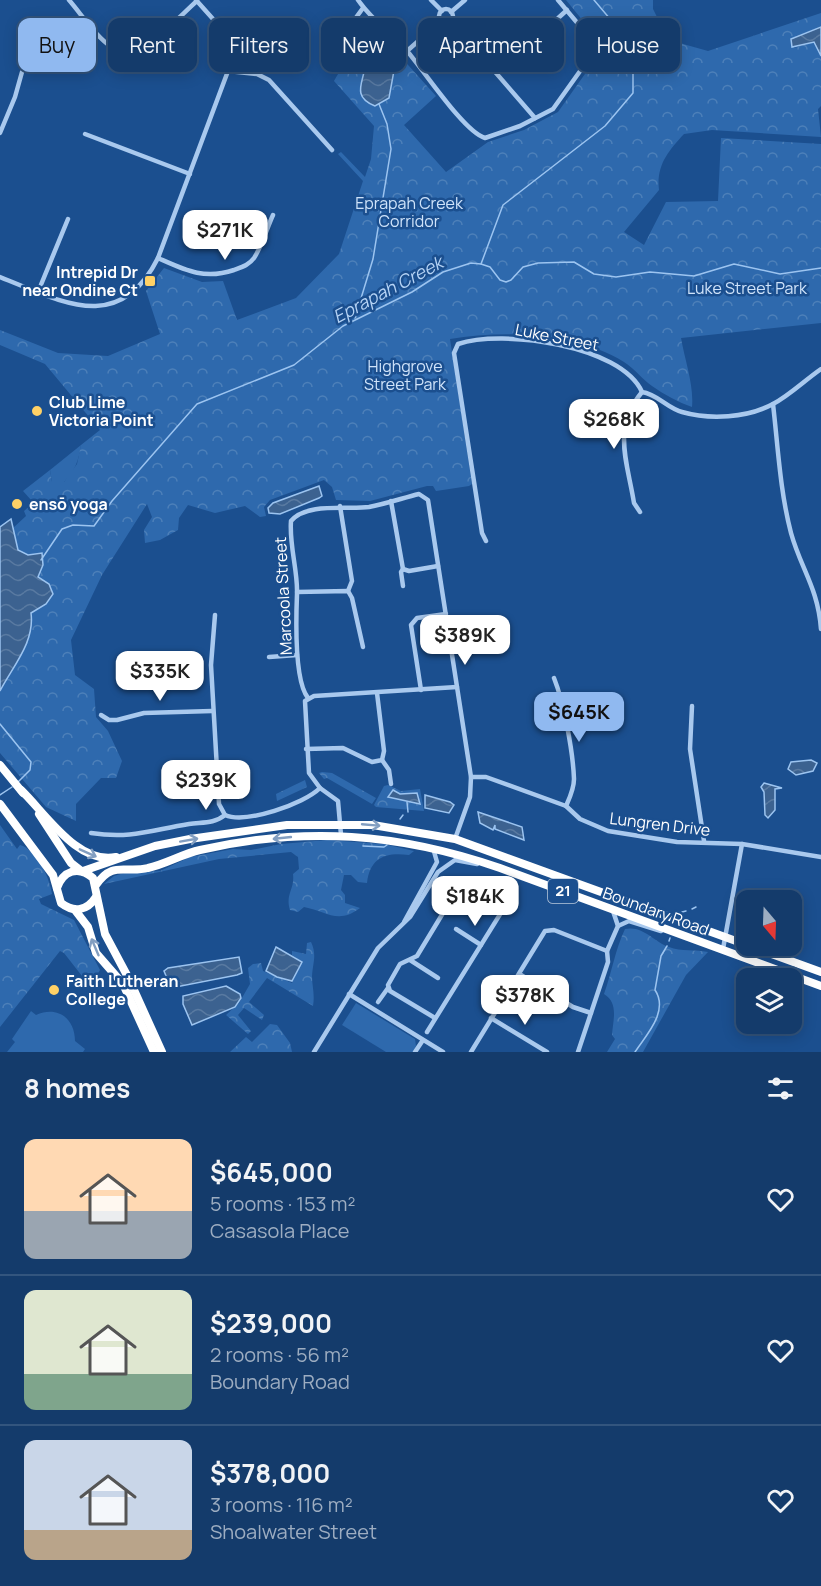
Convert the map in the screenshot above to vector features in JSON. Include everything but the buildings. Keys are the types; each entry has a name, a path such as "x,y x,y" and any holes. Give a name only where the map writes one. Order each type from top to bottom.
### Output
{"highway":[{"name":"21","path":"0,765 52,826 72,844 90,855 111,858 132,854"},
{"path":"1,806 53,875 61,903 75,910 87,927 96,953 123,984 153,1052"},
{"name":"Boundary Road","path":"82,871 180,841 271,826 340,823 401,828 455,839 736,941"},
{"name":"21","path":"52,826 71,863 82,871"},
{"name":"Boundary Road","path":"96,885 110,871 121,867 147,868 201,850 274,838 341,835 382,838 432,846 500,868 821,986"},
{"name":"21","path":"57,888 66,873 82,871"},
{"path":"82,871 93,878 105,934 129,979 162,1052"},
{"path":"75,910 84,909 96,897"},
{"name":"Boundary Road","path":"777,956 821,972"}],"street":[{"path":"69,0 111,47 125,52 147,45 197,0 212,18"},
{"path":"358,0 373,18"},
{"path":"431,0 442,11 451,12 465,0"},
{"path":"418,41 406,51 480,137 485,138 520,126 554,109 593,53 590,38 558,0"},
{"path":"356,18 363,8"},
{"path":"558,18 567,10"},
{"path":"440,18 442,11"},
{"path":"451,12 451,18"},
{"path":"0,133 15,97 22,72"},
{"path":"0,277 77,306 107,304 128,295 144,283 158,258 227,72"},
{"path":"242,72 257,74 269,80 332,150"},
{"path":"495,72 535,118"},
{"path":"85,134 190,174"},
{"path":"158,258 196,275 206,276 219,275 246,265 254,258 273,215"},
{"path":"38,292 68,219"},
{"name":"Luke Street","path":"486,541 482,533 456,363 456,345 484,339 514,339 579,350 612,362 638,382 642,392 650,393 681,412 700,415 736,415 773,404 821,369"},
{"path":"639,512 634,503 623,434 627,414 642,392"},
{"path":"773,404 786,513 798,554 816,592 821,629"},
{"name":"Marcoola Street","path":"308,698 302,688 297,655 297,592 291,521 297,515 340,506 369,507 419,494 428,500 438,566"},
{"path":"391,501 404,586"},
{"path":"340,506 352,581 348,591"},
{"path":"403,569 409,571 438,566 471,777 470,797 455,839"},
{"path":"297,592 348,591"},
{"path":"348,591 352,598 363,647"},
{"path":"421,690 411,626 417,618 446,614"},
{"path":"215,615 211,665 212,711 219,804 225,815"},
{"path":"269,657 297,655"},
{"path":"554,678 560,693 574,778 572,794 566,806"},
{"path":"341,835 338,801 320,788 309,774 304,705 308,698 457,687"},
{"path":"377,693 384,751 382,760 388,770 391,784"},
{"path":"692,706 690,749 704,842"},
{"path":"101,715 110,720 117,720 144,713 212,711"},
{"path":"306,749 343,748 375,763 382,760"},
{"name":"Lungren Drive","path":"471,777 486,777 566,806 580,819 608,831 677,842 742,844 821,857"},
{"path":"91,833 114,836 150,834 191,824 214,822 225,815 235,817 290,806 309,798 320,788"},
{"path":"723,949 742,844"},
{"path":"404,922 437,862 432,846"},
{"path":"314,1052 378,948 410,917 438,872 450,862 459,860 500,868"},
{"path":"378,1002 400,964 417,956 464,880"},
{"path":"457,892 500,914"},
{"path":"427,1032 512,895"},
{"path":"578,1052 608,962 607,951 618,927 617,917 612,909"},
{"path":"618,927 629,921 704,942"},
{"path":"456,929 481,945"},
{"path":"471,1052 521,975 539,940 549,929 607,951"},
{"path":"410,960 438,978"},
{"path":"521,975 573,1007 591,1013"},
{"path":"388,988 435,1017"},
{"path":"349,994 443,1052"},
{"path":"491,1018 547,1052"},
{"path":"415,1052 423,1040"}],"green space":[{"path":"566,0 653,0 653,9 658,18 581,18"},
{"path":"821,13 821,27 796,36 794,48 814,42 821,56 821,106 818,109 821,137 712,130 684,134 664,159 659,174 659,190 624,232 644,245 666,202 718,201 721,138 821,144 821,323 681,338 690,382 692,407 657,389 624,362 584,344 516,334 450,339 472,484 469,486 436,491 433,486 427,486 370,501 336,500 332,487 324,480 270,500 264,507 266,516 260,517 245,506 215,513 188,505 179,518 178,530 160,540 145,543 144,530 152,517 147,504 102,575 71,640 75,675 94,689 96,717 108,731 122,761 116,778 101,778 76,804 76,821 46,807 0,753 0,691 30,635 31,613 46,604 28,555 17,550 12,529 26,516 24,511 31,505 32,501 23,491 50,470 52,482 64,482 77,464 81,445 100,430 45,364 0,345 0,330 58,353 108,356 160,334 146,291 164,268 202,282 223,281 237,320 296,298 339,254 363,181 338,154 341,152 365,177 371,159 374,126 334,81 339,72 406,72 406,63 436,96 404,125 446,172 488,142 524,130 558,112 586,72 680,72 680,42 708,51"},
{"path":"81,445 76,465 68,478 64,482 52,482 50,470"},
{"path":"319,773 332,773 376,798 372,804 327,778 324,779"},
{"path":"305,780 307,787 277,801 276,794"},
{"path":"388,785 401,791 420,789 424,811 376,807 374,805 384,786"},
{"path":"0,825 17,849 20,845 37,858 52,894 39,899 41,904 74,920 100,970 97,975 82,976 60,951 0,1027"},
{"path":"327,840 384,844 414,851 409,855 393,854 380,858 372,867 367,883 358,882 351,875 344,875 341,890 345,895 345,903 360,908 345,916 332,915 304,907 298,912 290,910 289,900 293,874 299,869 298,857 291,852 219,859 104,884 114,876 124,873 160,871 190,857 233,849 251,850 281,844"},
{"path":"625,929 637,929 674,949 708,952 686,975 643,1052 607,1052 615,1039 612,1035 614,1012 612,1002 604,994"},
{"path":"311,942 314,955 313,1006 267,978 249,1002 264,1015 262,1020 244,1008 238,1015 251,1031 248,1034 226,1015 239,1003 250,984 248,968 253,964 261,963 263,971 292,983 302,962 292,955 292,951 306,954 307,943"},
{"path":"356,1003 415,1039 416,1046 413,1052 386,1052 342,1025"},
{"path":"31,1011 36,1015 51,1012 64,1016 72,1026 75,1041 85,1049 83,1052 7,1052 15,1042 12,1039"},
{"path":"270,1024 277,1025 290,1043 292,1052 230,1052 246,1037 252,1042"}],"water":[{"path":"821,27 821,56 814,42 792,47 791,39"},
{"path":"364,72 394,72 389,98 375,106 363,97 361,87"},
{"path":"319,486 322,496 319,498 280,514 269,513 268,508 273,503"},
{"path":"11,519 18,550 28,555 42,553 43,565 38,577 49,584 53,594 46,604 31,613 30,634 17,663 0,691 0,527"},
{"path":"811,760 817,763 813,771 796,775 788,769 791,762"},
{"path":"764,783 782,788 775,789 775,810 768,818 765,815 764,792 761,787"},
{"path":"393,790 400,794 417,793 420,804 388,797"},
{"path":"425,795 454,805 449,813 425,808"},
{"path":"478,812 522,827 524,840 495,829 495,825 493,830 480,823"},
{"path":"276,947 302,962 292,981 266,971"},
{"path":"239,957 242,973 171,988 164,971 168,968"},
{"path":"226,986 240,994 241,998 235,1007 192,1025 183,1004 183,996"}],"waterway":[{"path":"481,264 503,205 605,126 633,93 633,60 616,26 594,0"},
{"path":"355,318 373,259 391,149 387,124 379,104"},
{"name":"Eprapah Creek","path":"41,560 62,529 73,525 94,526 112,501 197,404 294,365 343,326 412,292 443,272 471,263 481,264 490,267 500,280 506,282 511,280 523,267 538,263 574,262 594,274 616,277 650,272 694,276 734,264 780,274 821,268"},
{"name":"Eprapah Creek","path":"0,724 31,762 30,770 18,782"},
{"name":"Eprapah Creek","path":"0,795 12,787"},
{"path":"407,802 408,812"},
{"path":"400,819 403,815"},
{"path":"363,846 384,847 387,845"},
{"path":"692,909 696,907"},
{"path":"682,912 686,911"},
{"path":"635,1052 658,1014 659,998 655,990 661,956 667,946"}],"place":[{"name":"Intrepid Dr near Ondine Ct","path":"150,281"},
{"name":"Club Lime Victoria Point","path":"37,411"},
{"name":"ensō yoga","path":"17,504"},
{"name":"Faith Lutheran College","path":"54,990"}],"park label":[{"name":"Eprapah Creek Corridor","path":"409,212"},
{"name":"Luke Street Park","path":"747,288"},
{"name":"Highgrove Street Park","path":"405,375"}]}
